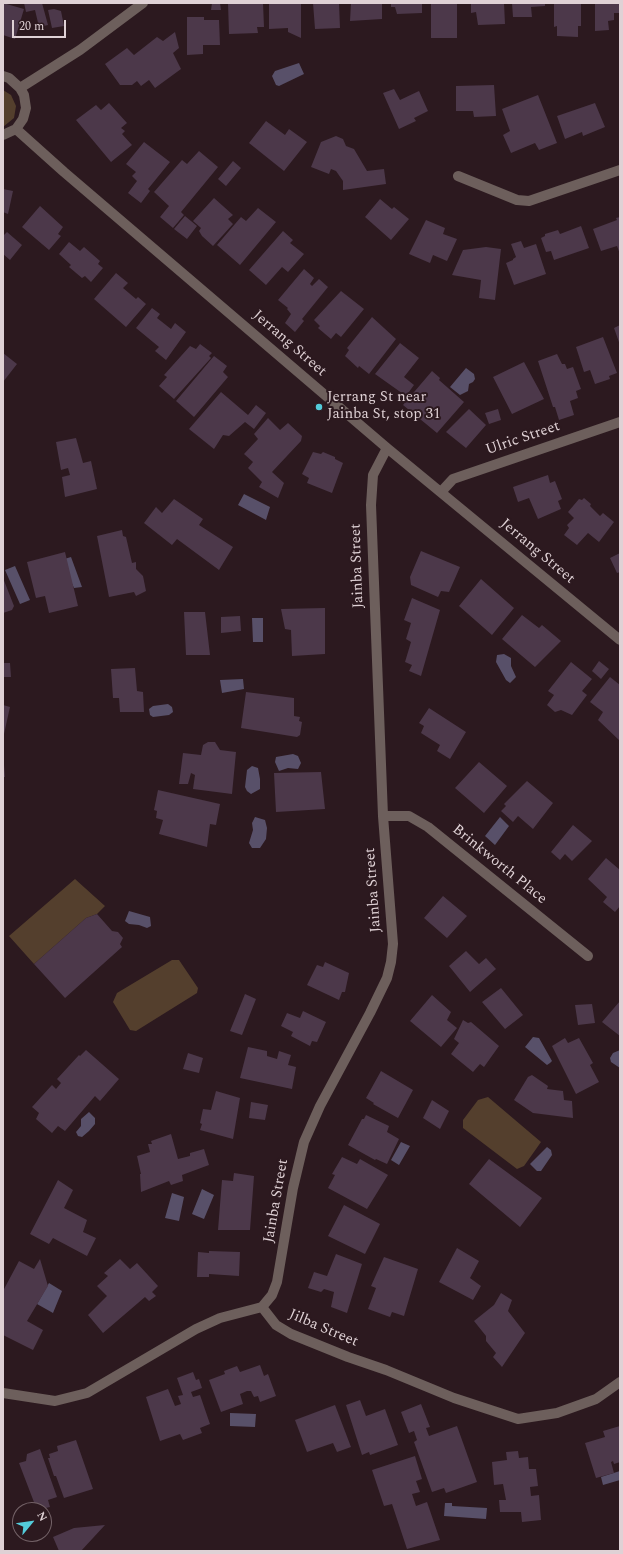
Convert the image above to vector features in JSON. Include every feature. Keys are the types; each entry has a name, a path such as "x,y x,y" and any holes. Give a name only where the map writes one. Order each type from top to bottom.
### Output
{"street":[{"path":"20,88 80,50 143,3"},
{"path":"3,76 9,78 20,88 24,95 26,108 23,119 16,129 3,135"},
{"name":"Jerrang Street","path":"16,129 64,172 387,448 620,640"},
{"path":"458,176 516,200 530,201 620,170"},
{"name":"Ulric Street","path":"441,492 453,479 620,422"},
{"name":"Jainba Street","path":"262,1307 272,1295 277,1282 293,1188 304,1142 320,1106 370,1013 389,970 393,944 383,816 371,505 374,475 387,448"},
{"name":"Brinkworth Place","path":"383,816 409,816 428,827 588,956"},
{"path":"3,1393 55,1402 87,1393 190,1332 220,1318 262,1307"},
{"name":"Jilba Street","path":"262,1307 276,1325 291,1334 348,1357 386,1370 460,1401 518,1420 557,1413 596,1399 620,1382"}],"shaded area":[{"path":"299,63 304,74 279,86 276,85 272,76 275,71"},
{"path":"3,90 11,95 16,106 14,118 3,127"},
{"path":"466,368 474,374 475,379 469,384 468,391 460,395 450,387"},
{"path":"244,494 270,507 266,520 238,505"},
{"path":"71,557 82,587 74,588 61,560"},
{"path":"15,566 30,600 20,604 5,570"},
{"path":"252,618 263,618 263,642 253,642"},
{"path":"504,654 511,658 511,666 516,677 510,683 506,680 496,662 497,655"},
{"path":"243,679 244,689 222,693 220,680"},
{"path":"168,704 172,707 173,712 169,715 153,717 150,715 149,709 153,706"},
{"path":"293,754 298,756 301,763 298,769 288,768 279,771 275,762 276,757"},
{"path":"252,766 258,768 260,789 251,794 245,787 247,770"},
{"path":"255,817 265,820 267,828 266,839 260,848 252,848 249,843 253,830 252,823"},
{"path":"500,817 509,826 495,845 485,836"},
{"path":"75,879 105,906 97,914 86,918 34,964 9,936"},
{"path":"129,911 150,917 151,926 147,928 129,924 125,921"},
{"path":"172,960 179,960 198,988 197,993 136,1031 130,1030 113,1002 117,993"},
{"path":"533,1037 539,1038 552,1061 547,1065 525,1047"},
{"path":"620,1050 620,1068 611,1062 610,1058 613,1053"},
{"path":"488,1097 541,1142 524,1166 517,1169 463,1128 463,1120 478,1100"},
{"path":"89,1112 95,1118 95,1124 82,1137 78,1136 76,1132 81,1126 81,1119"},
{"path":"401,1142 410,1146 399,1165 391,1160"},
{"path":"547,1147 551,1150 552,1155 541,1171 537,1171 530,1164"},
{"path":"202,1189 214,1195 204,1219 192,1214"},
{"path":"172,1193 184,1197 179,1221 165,1218"},
{"path":"49,1283 62,1291 53,1313 37,1304"},
{"path":"230,1413 256,1414 255,1427 230,1426"},
{"path":"620,1471 620,1480 603,1485 601,1477"},
{"path":"445,1503 452,1503 452,1506 487,1508 486,1519 444,1516"}],"building":[{"path":"3,3 24,9 15,39 3,35"},
{"path":"24,3 42,3 48,25 39,27 35,10 26,12"},
{"path":"212,3 220,3 221,10 211,10"},
{"path":"228,3 263,3 264,27 257,27 258,33 229,34"},
{"path":"269,3 301,3 301,38 288,32 288,28 269,29"},
{"path":"313,3 339,3 340,28 315,29"},
{"path":"351,3 382,3 382,19 350,21"},
{"path":"391,3 422,3 422,13 397,14 395,7 391,7"},
{"path":"431,3 457,3 457,38 431,38"},
{"path":"471,3 504,3 505,24 478,25 476,12 471,13"},
{"path":"512,3 545,3 545,6 531,7 532,17 513,17"},
{"path":"554,3 581,3 581,26 578,26 578,37 557,36 557,26 554,27"},
{"path":"595,3 620,3 620,13 614,13 614,20 608,21 609,30 595,31"},
{"path":"54,9 61,11 64,26 52,28 48,10"},
{"path":"187,17 204,17 204,20 219,20 220,45 203,45 203,54 187,55"},
{"path":"175,32 179,48 173,53 181,69 155,88 149,80 141,86 137,81 132,85 120,85 105,64 127,48 134,55 157,37 163,41"},
{"path":"494,85 496,116 474,117 473,111 456,111 456,86"},
{"path":"394,89 400,100 419,91 428,111 414,118 416,121 399,129 383,93"},
{"path":"538,95 557,143 539,150 535,143 511,153 503,135 510,131 502,109"},
{"path":"109,103 127,123 121,128 125,131 122,134 132,145 111,162 76,120 96,105 101,110"},
{"path":"595,103 605,127 583,136 582,132 565,139 557,116"},
{"path":"266,121 285,135 289,129 307,142 284,171 249,143"},
{"path":"336,136 343,139 346,146 354,149 367,171 384,169 386,184 343,190 343,181 336,171 331,169 329,174 311,167 321,142"},
{"path":"144,142 170,162 148,189 150,191 141,203 128,193 137,181 132,176 136,172 126,164"},
{"path":"199,151 218,167 181,212 184,215 173,228 160,217 169,206 154,192 182,160 187,164"},
{"path":"233,161 241,168 226,186 218,179"},
{"path":"3,189 13,191 8,214 3,212"},
{"path":"214,198 233,215 228,219 233,224 213,246 202,236 199,231 201,228 193,221"},
{"path":"380,199 392,209 394,207 409,219 391,240 365,217"},
{"path":"40,206 63,227 58,234 61,236 49,250 22,227"},
{"path":"258,208 276,222 240,265 217,245 241,217 246,221"},
{"path":"185,216 197,226 187,239 174,229"},
{"path":"620,217 620,254 617,246 601,251 593,229 617,220 616,218"},
{"path":"426,220 445,228 443,234 457,239 447,261 433,255 430,263 409,254"},
{"path":"581,226 589,248 554,260 551,251 546,252 541,238 545,236 545,234 558,230 560,234"},
{"path":"283,231 293,240 290,243 304,254 288,272 282,267 266,285 249,270"},
{"path":"7,232 22,245 10,260 3,254 3,236"},
{"path":"521,241 524,248 536,244 546,274 514,285 506,263 516,257 511,244"},
{"path":"69,242 80,251 84,247 100,261 98,264 103,268 91,282 85,276 82,278 69,267 71,265 59,254"},
{"path":"486,247 501,249 495,300 479,298 481,280 452,275 463,250"},
{"path":"304,269 314,278 310,284 312,286 319,279 328,287 302,319 304,321 295,332 285,323 291,314 287,309 288,308 278,300"},
{"path":"116,273 128,283 123,288 136,299 138,297 146,304 126,327 94,299"},
{"path":"341,291 364,309 341,337 336,333 331,339 318,328 320,326 314,320"},
{"path":"152,308 160,314 157,318 171,329 175,323 186,332 166,360 155,351 159,347 136,328"},
{"path":"372,317 396,339 369,374 359,366 358,368 345,356 349,350 347,348"},
{"path":"620,325 620,345 614,328"},
{"path":"603,337 617,373 609,376 610,379 595,384 590,370 584,372 576,347"},
{"path":"400,343 419,358 404,377 414,385 406,396 375,374"},
{"path":"200,344 212,353 209,356 211,358 174,399 159,386 167,377 164,375 190,346 196,349"},
{"path":"3,353 17,364 3,382"},
{"path":"557,354 562,364 565,364 567,369 573,367 581,389 576,391 578,398 570,401 574,415 559,420 555,407 553,407 538,361"},
{"path":"214,356 227,366 223,372 228,377 194,417 176,401"},
{"path":"524,362 544,399 512,414 493,377"},
{"path":"432,371 440,378 439,380 464,402 437,433 403,405"},
{"path":"221,392 248,415 256,405 266,413 254,429 245,422 229,436 223,435 214,449 189,429"},
{"path":"469,409 486,425 466,448 446,432"},
{"path":"498,409 501,420 489,424 485,413"},
{"path":"268,418 280,430 288,423 302,436 301,441 272,472 284,483 278,498 259,487 262,482 248,468 253,462 244,454 258,439 254,434"},
{"path":"76,438 83,463 91,461 97,489 65,497 62,477 70,475 68,468 61,470 56,442"},
{"path":"313,452 321,454 323,452 335,457 335,459 343,463 332,493 307,483 309,478 302,474"},
{"path":"548,475 550,483 555,481 562,499 558,501 561,509 538,519 529,498 518,502 513,487"},
{"path":"584,498 591,504 590,506 600,516 603,513 614,522 599,542 588,533 577,545 564,535 569,528 567,525 574,518 568,512 579,499 582,500"},
{"path":"174,499 203,519 199,525 233,547 219,570 177,539 172,545 144,523 156,507 162,513"},
{"path":"122,530 123,536 126,537 132,563 136,562 136,569 143,576 146,591 136,596 134,592 109,597 97,536"},
{"path":"421,551 460,567 449,592 441,591 438,597 411,585 410,577"},
{"path":"65,552 78,606 49,613 45,596 36,598 27,562"},
{"path":"620,553 620,572 617,573 610,558"},
{"path":"3,578 14,606 12,610 3,613"},
{"path":"481,579 514,608 492,635 459,606"},
{"path":"412,598 440,610 421,676 409,671 412,665 405,662 411,642 406,639 411,623 404,620"},
{"path":"325,608 325,654 292,656 291,630 285,629 281,609"},
{"path":"184,612 205,612 210,655 186,655"},
{"path":"522,615 539,628 542,625 561,641 535,667 502,639"},
{"path":"240,616 241,631 221,633 221,617"},
{"path":"599,661 609,669 601,679 592,671"},
{"path":"571,662 592,679 582,691 587,695 572,715 561,710 555,712 547,705 554,695 548,691"},
{"path":"3,663 10,663 11,677 3,677"},
{"path":"135,668 137,691 143,692 144,712 120,712 119,698 113,698 111,669"},
{"path":"610,677 620,685 620,741 598,720 603,712 590,702"},
{"path":"246,692 294,698 294,716 300,717 299,721 302,722 300,735 297,737 241,728"},
{"path":"3,705 10,707 4,734 3,734"},
{"path":"429,708 466,732 450,759 437,751 440,745 421,733 424,726 419,723"},
{"path":"208,742 215,742 220,750 236,752 232,794 193,789 195,775 191,773 188,784 179,784 183,753 201,755 203,745"},
{"path":"479,762 507,786 484,813 455,788"},
{"path":"4,765 5,777 3,777"},
{"path":"321,772 325,809 276,812 274,773"},
{"path":"527,781 553,803 533,829 518,816 513,822 501,811 506,806 504,804"},
{"path":"158,790 220,804 216,825 210,824 207,847 159,834 163,820 156,818 157,811 154,810"},
{"path":"573,825 592,841 572,861 565,854 560,860 551,852"},
{"path":"606,858 620,870 620,906 615,912 603,902 607,897 588,879"},
{"path":"443,896 467,916 447,938 424,918"},
{"path":"97,914 112,931 118,932 123,938 120,944 122,947 65,998 34,964 86,918"},
{"path":"466,951 479,964 486,958 496,969 470,992 449,966"},
{"path":"325,962 349,973 345,992 342,992 339,1000 307,985 317,965 323,967"},
{"path":"501,988 523,1015 505,1029 482,1002"},
{"path":"245,994 256,999 242,1035 230,1031"},
{"path":"432,995 451,1012 447,1020 457,1028 441,1047 410,1021"},
{"path":"620,1001 620,1036 602,1022"},
{"path":"592,1004 595,1023 578,1025 575,1005"},
{"path":"303,1011 326,1022 317,1042 312,1041 310,1046 291,1036 293,1032 281,1026 287,1013 300,1018"},
{"path":"463,1020 468,1023 471,1022 499,1046 484,1067 480,1064 473,1072 451,1054 459,1043 454,1039"},
{"path":"565,1038 568,1043 579,1038 593,1063 590,1065 599,1082 576,1094 552,1046"},
{"path":"248,1047 267,1051 267,1056 277,1059 279,1051 291,1055 288,1065 296,1067 292,1089 240,1078"},
{"path":"86,1050 119,1079 100,1101 95,1096 65,1131 58,1126 52,1133 36,1119 39,1113 32,1107 52,1085 56,1089 61,1083 57,1079 79,1055 80,1056"},
{"path":"188,1053 203,1058 199,1073 183,1069"},
{"path":"381,1071 413,1090 398,1118 373,1104 374,1103 366,1098"},
{"path":"532,1075 548,1086 547,1089 563,1091 564,1100 572,1101 573,1118 533,1113 514,1100 528,1077"},
{"path":"216,1091 240,1098 233,1139 200,1130 203,1109 211,1110"},
{"path":"432,1100 449,1111 440,1129 423,1118"},
{"path":"251,1102 268,1105 265,1120 249,1118"},
{"path":"366,1115 389,1126 387,1132 399,1139 387,1164 376,1159 375,1160 348,1145 362,1119 364,1119"},
{"path":"171,1134 178,1159 190,1156 190,1153 204,1149 209,1165 182,1175 183,1181 171,1185 169,1181 141,1192 141,1174 137,1156 150,1152 148,1144 152,1144 151,1141"},
{"path":"342,1157 357,1164 360,1159 388,1175 367,1209 328,1188 335,1175 332,1174"},
{"path":"489,1159 542,1198 520,1227 469,1184"},
{"path":"234,1173 254,1176 250,1230 218,1230 222,1180 233,1181"},
{"path":"58,1180 73,1190 64,1208 87,1220 83,1232 96,1238 87,1256 53,1238 49,1244 30,1234"},
{"path":"344,1205 380,1224 365,1254 328,1236"},
{"path":"457,1248 479,1261 470,1278 481,1286 473,1300 439,1282"},
{"path":"209,1251 240,1252 239,1276 209,1274 209,1277 197,1277 198,1252 209,1253"},
{"path":"336,1254 362,1264 347,1313 331,1307 334,1292 324,1289 321,1292 308,1288 314,1272 327,1276"},
{"path":"384,1257 418,1269 404,1316 392,1312 390,1317 368,1309 376,1288 371,1286"},
{"path":"40,1259 48,1286 27,1321 43,1330 33,1350 3,1335 3,1291 19,1261 34,1269"},
{"path":"120,1259 130,1269 137,1263 158,1286 152,1292 156,1296 149,1301 145,1297 103,1333 88,1315 107,1296 97,1286 108,1276 104,1273"},
{"path":"501,1293 512,1300 508,1311 525,1333 502,1367 493,1357 496,1353 486,1341 486,1336 474,1321 494,1305"},
{"path":"260,1365 264,1376 268,1374 276,1396 260,1402 258,1396 254,1397 251,1391 247,1391 240,1394 243,1404 221,1412 209,1380 225,1374 224,1371 237,1366 240,1372"},
{"path":"193,1372 196,1380 199,1379 202,1388 191,1392 193,1397 200,1395 210,1424 200,1428 202,1433 183,1440 180,1434 160,1441 146,1397 168,1389 175,1406 181,1404 178,1396 183,1395 177,1378"},
{"path":"360,1400 366,1416 385,1409 398,1445 370,1455 369,1452 362,1455 346,1405"},
{"path":"421,1404 430,1427 426,1428 429,1436 457,1426 477,1482 446,1493 444,1488 432,1492 414,1442 417,1440 414,1431 409,1433 401,1412"},
{"path":"335,1405 351,1447 337,1452 333,1443 307,1452 295,1420"},
{"path":"620,1426 620,1462 614,1464 613,1461 611,1462 614,1473 596,1478 585,1443 605,1437 603,1431"},
{"path":"76,1440 93,1489 64,1498 48,1458 50,1458 49,1454 58,1451 57,1446"},
{"path":"40,1449 57,1497 48,1500 49,1502 34,1502 19,1463 26,1461 27,1454"},
{"path":"518,1451 519,1458 528,1457 529,1469 536,1469 538,1486 530,1487 531,1496 539,1495 541,1520 522,1522 521,1512 500,1512 499,1500 506,1500 503,1484 494,1485 492,1462 507,1460 506,1452"},
{"path":"415,1456 422,1479 416,1481 420,1492 412,1494 416,1506 427,1502 440,1540 407,1549 392,1504 384,1506 372,1470"},
{"path":"105,1525 81,1551 59,1551 53,1537 74,1528"}],"place":[{"name":"Jerrang St near Jainba St, stop 31","path":"319,407"}]}
